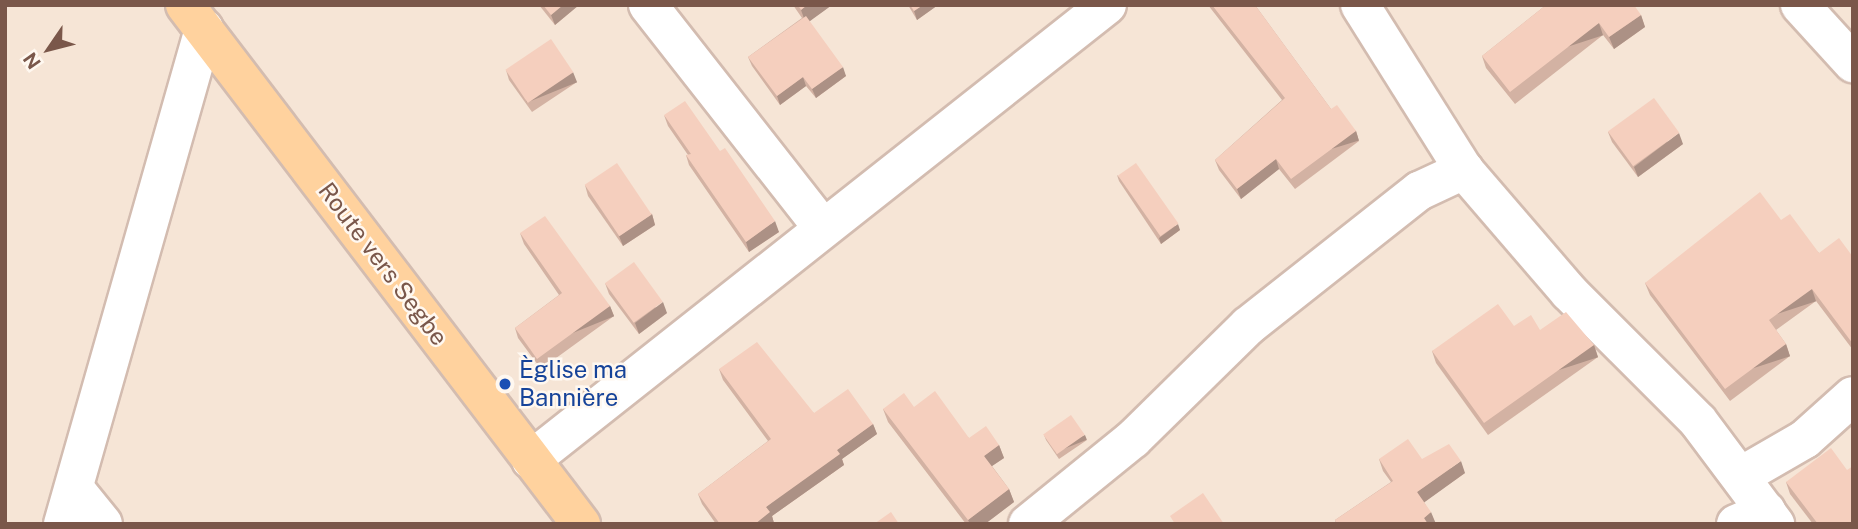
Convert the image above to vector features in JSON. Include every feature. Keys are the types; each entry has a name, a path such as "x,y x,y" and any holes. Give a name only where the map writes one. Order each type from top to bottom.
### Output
{"main road":[{"name":"Route vers Segbe","path":"195,17 581,524"}],"street":[{"path":"648,5 823,228"},
{"path":"531,460 1107,5"},
{"path":"1360,5 1464,170 1569,292 1698,421 1741,476 1759,520"},
{"path":"1800,5 1853,63"},
{"path":"63,524 195,17"},
{"path":"1049,517 1248,326 1419,191 1464,170"},
{"path":"1741,476 1805,439 1853,396"},
{"path":"74,488 103,524"}],"shaded area":[{"path":"5,5 1853,5 1853,524 5,524"}],"building":[{"path":"543,5 563,5 551,15"},
{"path":"910,5 923,5 914,11"},
{"path":"1212,5 1255,5 1331,109 1337,105 1356,131 1291,179 1276,159 1237,189 1215,160 1285,98"},
{"path":"1546,5 1634,5 1641,15 1609,37 1599,23 1510,92 1482,56"},
{"path":"806,16 843,67 812,89 803,77 777,96 748,57"},
{"path":"551,39 573,72 528,103 505,70"},
{"path":"1654,98 1679,133 1633,166 1608,132"},
{"path":"685,101 720,151 725,148 775,221 746,242 686,155 691,154 664,115"},
{"path":"617,163 652,214 619,236 585,185"},
{"path":"1136,163 1178,224 1160,236 1118,176"},
{"path":"1760,192 1781,220 1790,214 1819,253 1839,238 1853,257 1853,344 1812,289 1769,320 1786,344 1725,389 1645,283"},
{"path":"545,216 610,306 537,359 515,328 562,293 520,233"},
{"path":"634,262 663,302 634,323 605,283"},
{"path":"1498,304 1514,326 1531,315 1540,330 1566,312 1594,345 1484,423 1432,351"},
{"path":"757,342 814,413 848,389 873,424 837,450 840,454 766,507 770,512 755,524 720,524 698,494 771,439 719,369"},
{"path":"935,391 969,438 986,426 999,445 984,456 1009,489 968,520 883,409 904,393 914,407"},
{"path":"1071,415 1085,435 1057,454 1043,435"},
{"path":"1408,439 1422,459 1449,444 1461,461 1417,492 1431,512 1424,518 1428,524 1337,524 1335,520 1393,481 1379,459"},
{"path":"1831,448 1847,470 1853,466 1853,524 1818,524 1786,482"},
{"path":"1203,493 1224,524 1175,524 1170,516"},
{"path":"891,512 899,524 874,524"}],"place":[{"name":"Èglise ma Bannière","path":"505,384"}]}
